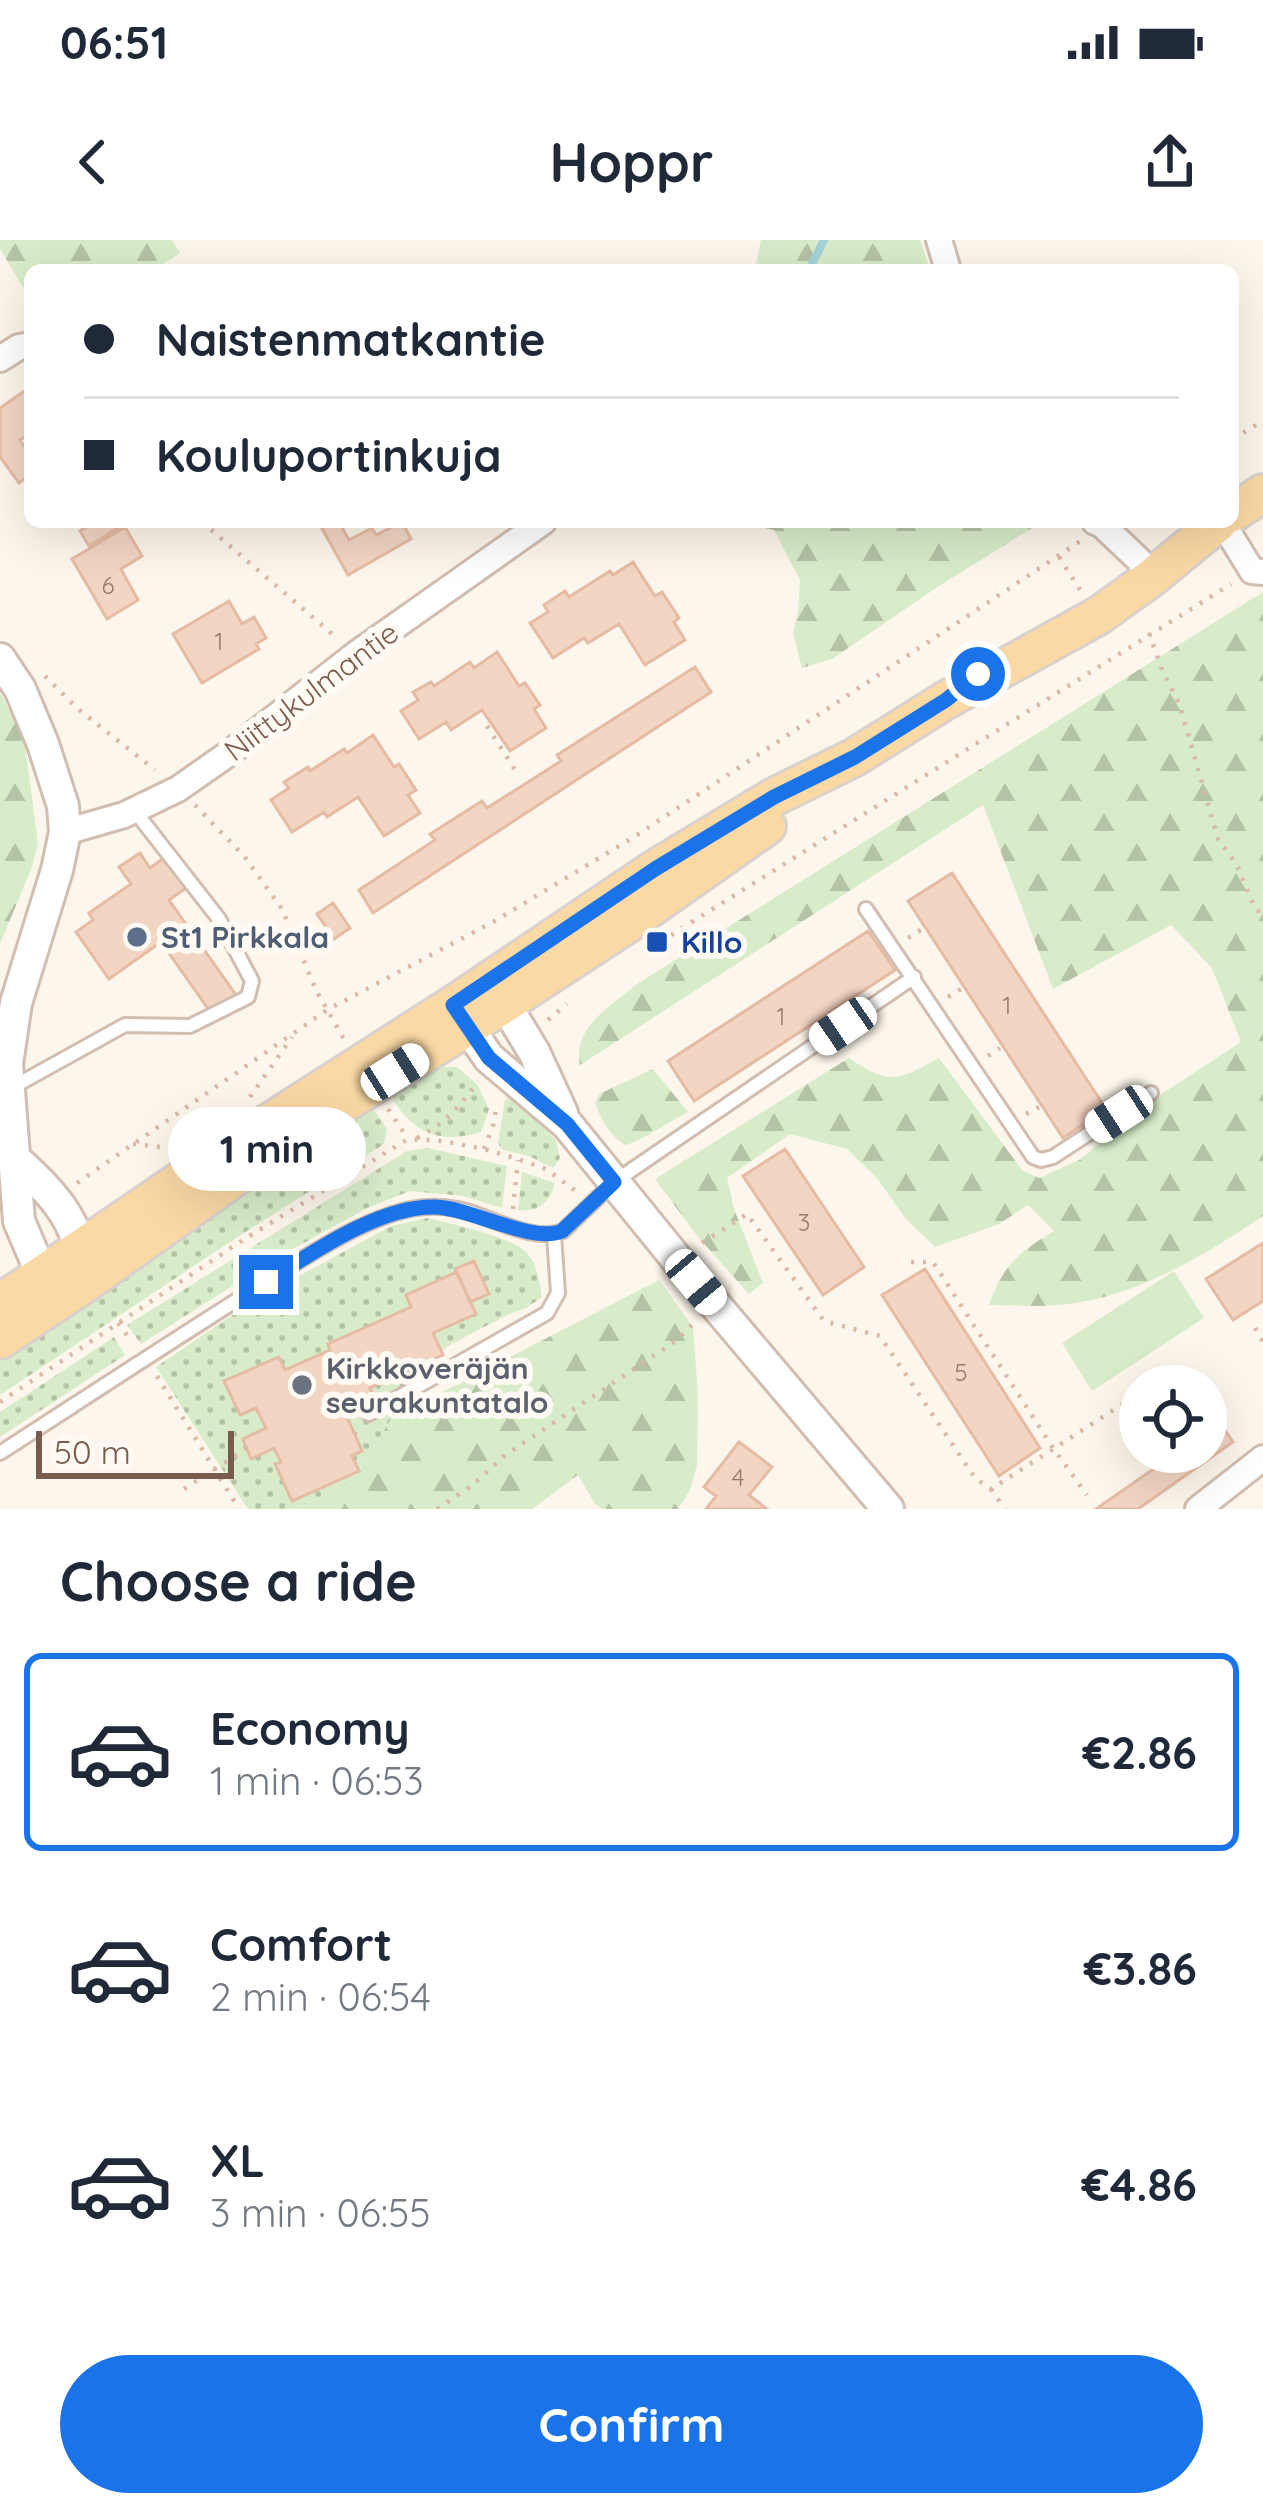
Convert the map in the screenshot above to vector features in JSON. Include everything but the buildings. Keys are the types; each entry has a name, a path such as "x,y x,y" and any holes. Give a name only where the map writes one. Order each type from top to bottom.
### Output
{"main road":[{"path":"0,1340 70,1275 214,1157 459,1017 507,1006 712,866 855,757 946,700 1010,649 1210,528"},
{"path":"0,1304 70,1275"}],"street":[{"name":"Niittykulmantie","path":"65,832 134,810 178,789 356,654 534,528"},
{"path":"1103,528 1145,568"},
{"path":"1225,528 1258,572"},
{"path":"0,659 20,689 63,806 65,832 57,870 16,1003 7,1090 19,1221 70,1275"},
{"path":"507,1006 567,1124 888,1509"},
{"path":"459,1017 486,1073 567,1124"},
{"path":"15,1159 56,1197 70,1275"},
{"path":"1198,1509 1263,1458"}],"lane":[{"path":"7,1090 125,1025 190,1026 248,997 252,981 219,919 134,810"},
{"path":"866,909 1033,1156 1041,1160 1054,1157 1151,1093"},
{"path":"2,1452 143,1358 373,1221 431,1207 461,1209 554,1235 562,1231 614,1182 914,977"},
{"path":"369,1414 548,1313 558,1292 554,1235"}],"path":[{"path":"209,528 356,654"},
{"path":"56,1197 327,1010 493,922 634,837 1059,557 1092,528"},
{"path":"662,940 1149,633 1258,572"},
{"path":"1149,633 1180,706 1218,839 1237,865 1255,909 1263,914"},
{"path":"78,709 178,789 224,832 262,878 282,909 346,1042"},
{"path":"487,725 517,773"},
{"path":"507,1006 561,1010 576,993"},
{"path":"246,1102 296,1033"},
{"path":"417,1138 441,1125 486,1073"},
{"path":"484,1149 497,1096"},
{"path":"381,1100 408,1139"},
{"path":"0,1402 246,1238 408,1139 484,1149 518,1159 546,1169 590,1202"},
{"path":"132,1144 185,1150"},
{"path":"512,1226 518,1159"},
{"path":"695,1247 747,1214 824,1321 880,1336 975,1478 1005,1509"},
{"path":"911,1262 933,1262 1088,1495"},
{"path":"437,1509 504,1456 677,1340 714,1303"},
{"path":"118,1323 163,1383 239,1509"},
{"path":"1255,1328 1263,1342"},
{"path":"991,1490 1119,1406"},
{"path":"184,1489 247,1448"}],"green space":[{"path":"0,240 172,240 180,253 163,264 24,264 24,289 0,249"},
{"path":"761,240 920,240 928,264 756,264"},
{"path":"764,528 1032,528 832,659 802,668 793,633 800,580 774,530"},
{"path":"1263,592 1263,1216 1191,1261 1111,1295 1056,1305 989,1305 1014,1261 1054,1231 1028,1205 999,1224 935,1247 847,1149 790,1134 727,1178 763,1283 749,1294 655,1179 849,1058 875,1073 894,1077 939,1058 1022,1170 1039,1178 1079,1160 1163,1093 1241,1042 1212,968 1171,925 1053,989 983,805 580,1065 579,1052 588,1028 637,984"},
{"path":"0,693 24,738 38,843 0,944"},
{"path":"434,1067 457,1067 477,1084 489,1109 481,1132 453,1137 429,1133 400,1110 392,1098"},
{"path":"653,1069 688,1112 626,1145 611,1132 595,1103 599,1094"},
{"path":"513,1097 556,1140 560,1158 553,1168 503,1150 498,1143 505,1100"},
{"path":"373,1108 387,1129 384,1144 0,1395 0,1362 214,1211"},
{"path":"428,1148 507,1166 502,1208 463,1196 410,1191 367,1208 275,1259 141,1344 127,1325 407,1151"},
{"path":"522,1172 555,1183 547,1201 531,1210 518,1210"},
{"path":"427,1218 519,1246 533,1262 542,1297 446,1347 348,1487 292,1509 248,1509 156,1367 253,1301 391,1226"},
{"path":"1174,1271 1204,1318 1132,1365 1119,1365 1119,1373 1092,1391 1062,1343"},
{"path":"659,1280 693,1327 697,1465 678,1509 603,1509 578,1475 532,1509 293,1509 349,1486 392,1418"},
{"path":"114,1337 125,1355 0,1437 0,1412"}],"waterway":[{"path":"812,264 824,240"}],"place":[{"name":"St1 Pirkkala","path":"137,937"},
{"name":"Killo","path":"657,942"},
{"name":"Kirkkoveräjän seurakuntatalo","path":"302,1385"}],"route":[{"path":"266,1282 373,1221 410,1209 461,1209 542,1234 562,1231 614,1182 567,1124 489,1058 453,1005 655,869 774,797 855,757 946,700 978,674"}]}
